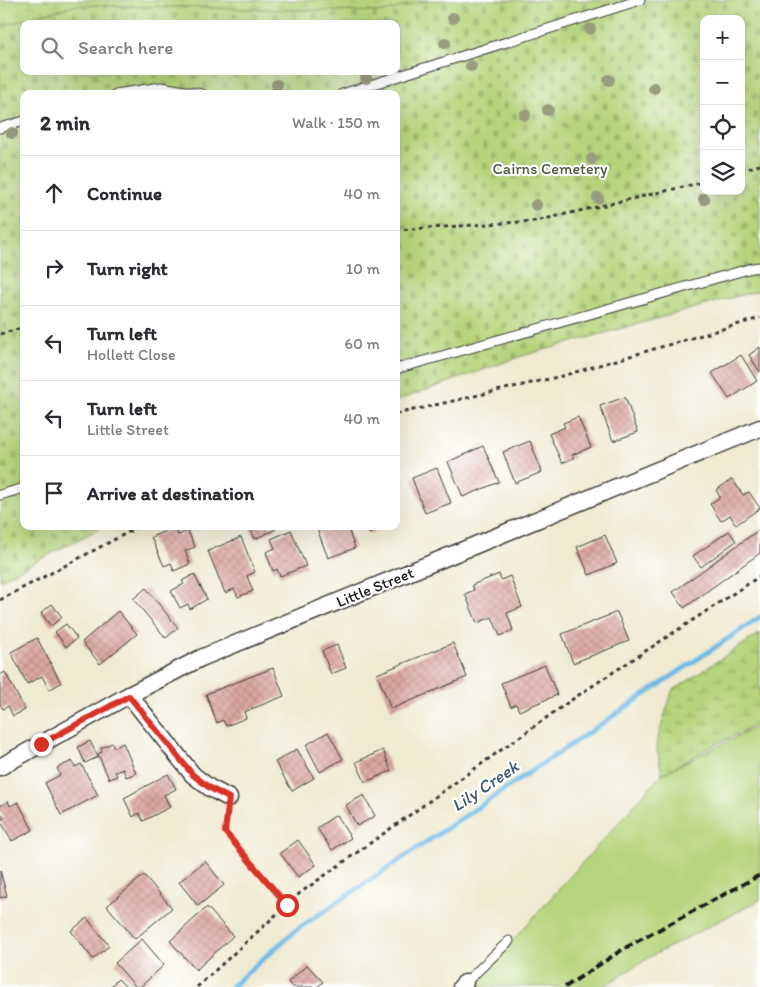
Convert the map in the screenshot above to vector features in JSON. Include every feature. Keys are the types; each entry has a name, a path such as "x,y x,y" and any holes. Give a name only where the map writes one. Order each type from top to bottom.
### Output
{"street":[{"name":"Little Street","path":"0,767 201,658 760,428"},
{"path":"129,696 193,775 210,788 229,798"}],"lane":[{"path":"355,90 640,0"},
{"path":"142,90 161,87 179,90"},
{"path":"0,128 20,122"},
{"path":"400,367 760,267"},
{"path":"0,495 20,489"},
{"path":"463,985 509,941"}],"path":[{"path":"745,169 760,164"},
{"path":"400,230 536,221 700,183"},
{"path":"400,413 562,376 760,318"},
{"path":"0,334 20,329"},
{"path":"0,600 132,530"},
{"path":"196,987 300,893 577,696 760,576"},
{"path":"229,798 225,832 287,905"}],"green space":[{"path":"0,0 429,0 384,12 77,5 0,26"},
{"name":"Cairns Cemetery","path":"429,0 760,0 760,290 522,356 400,400 400,90 20,90 20,530 96,530 0,580 0,26 20,21 20,75 400,75 400,20 22,20 77,5 384,12"},
{"path":"760,633 760,723 718,743 662,774 656,744 672,691"},
{"path":"760,725 760,900 650,957 603,987 471,987 662,774"}],"building":[{"path":"760,347 760,372 749,355"},
{"path":"741,355 757,381 729,399 712,373"},
{"path":"625,397 638,432 613,441 600,406"},
{"path":"578,417 591,447 572,455 574,458 562,463 549,434 565,427 563,423"},
{"path":"530,441 542,472 515,483 503,452"},
{"path":"483,446 499,482 463,497 448,462"},
{"path":"437,468 451,503 425,513 412,478"},
{"path":"732,479 743,495 749,492 760,508 736,525 730,515 721,521 710,504 720,497 716,490"},
{"path":"760,529 760,553 684,608 673,592"},
{"path":"168,530 176,530 178,535 188,531 195,547 185,551 190,564 174,571 171,563 164,566 151,537"},
{"path":"251,530 274,530 255,539"},
{"path":"291,530 306,566 280,576 277,569 273,571 266,552 275,548 271,539"},
{"path":"318,530 348,530 355,548 328,558"},
{"path":"368,530 377,530 369,534"},
{"path":"729,531 736,541 701,567 693,556"},
{"path":"605,535 617,563 589,575 577,547"},
{"path":"241,537 255,572 247,576 253,591 238,597 234,589 225,593 208,551"},
{"path":"194,574 207,599 190,609 188,604 180,608 171,591 184,584 182,581"},
{"path":"499,574 501,580 510,576 522,607 507,613 513,630 500,636 492,617 477,623 465,594 474,590 472,585"},
{"path":"146,588 178,628 166,638 133,599"},
{"path":"52,604 62,617 51,626 41,613"},
{"path":"118,611 137,634 100,664 82,642"},
{"path":"617,612 629,641 573,663 562,634"},
{"path":"66,624 77,638 66,647 55,632"},
{"path":"37,638 61,683 49,690 42,676 27,684 11,652"},
{"path":"453,643 467,677 391,709 377,674"},
{"path":"337,645 346,668 331,674 322,651"},
{"path":"545,665 557,695 519,711 516,704 511,707 501,683"},
{"path":"273,668 284,696 244,712 246,718 226,726 223,720 217,723 206,694"},
{"path":"5,672 25,710 13,716 8,706 3,709 0,704 0,675"},
{"path":"328,732 343,759 320,772 306,745"},
{"path":"90,741 98,757 85,763 78,747"},
{"path":"112,743 114,748 123,743 136,773 126,777 123,769 115,772 117,776 109,779 98,754 102,752 101,748"},
{"path":"297,749 314,778 292,791 275,762"},
{"path":"383,750 391,771 365,782 356,762"},
{"path":"72,761 75,767 81,764 98,795 61,815 45,783 60,775 57,768"},
{"path":"168,774 176,789 164,795 170,807 143,821 139,813 133,817 124,798"},
{"path":"364,795 375,816 357,826 346,805"},
{"path":"8,801 10,806 18,802 33,830 12,841 0,820 4,818 0,811 0,806"},
{"path":"336,815 351,838 332,850 317,828"},
{"path":"298,840 316,865 298,877 280,853"},
{"path":"205,861 224,885 198,906 179,882"},
{"path":"0,870 7,896 0,898"},
{"path":"144,875 172,908 135,939 107,906"},
{"path":"207,907 233,936 196,970 170,941"},
{"path":"87,918 109,946 93,959 71,931"},
{"path":"142,939 164,965 140,987 136,987 115,963"},
{"path":"307,965 323,982 317,987 292,987 288,982"},
{"path":"118,979 126,987 110,987"}],"waterway":[{"name":"Lily Creek","path":"231,987 296,930 760,617"}],"railway":[{"path":"565,987 625,948 760,875"}],"route":[{"path":"41,744 129,696 193,775 210,788 229,798 225,832 287,905"}]}
